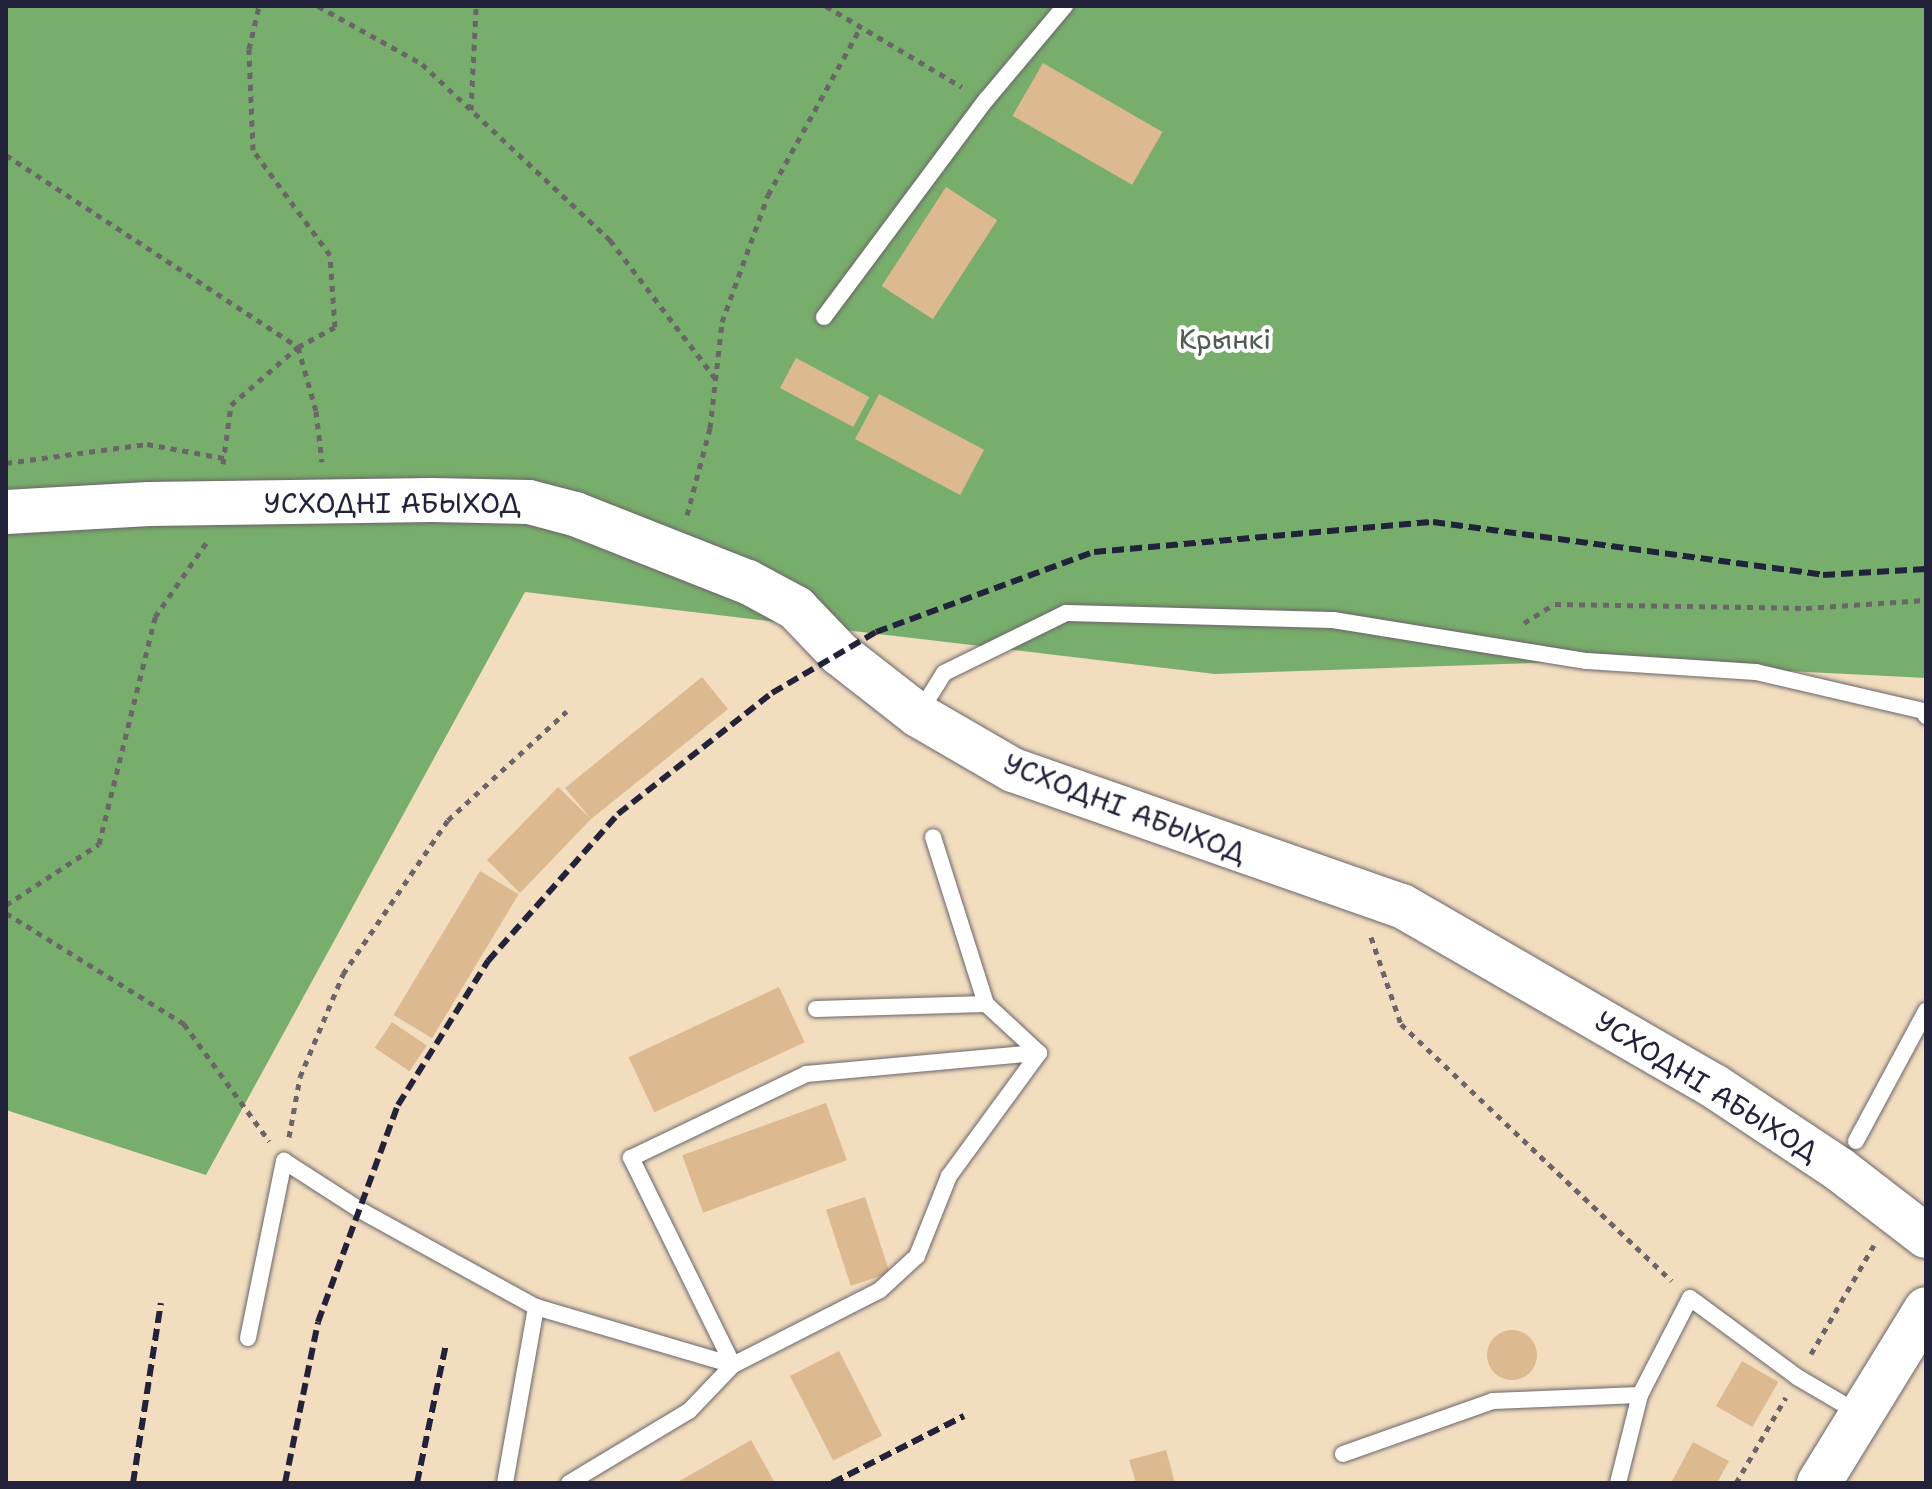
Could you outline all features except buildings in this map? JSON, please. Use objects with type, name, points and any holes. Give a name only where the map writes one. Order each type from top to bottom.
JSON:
[{"type":"main road","name":"УСХОДНІ АБЫХОД","points":[[6,512],[327,500],[529,502],[575,514],[748,582],[796,608],[840,654],[918,715],[1013,770],[1402,906],[1714,1086],[1839,1169],[1926,1236]]},
{"type":"main road","points":[[1819,1483],[1926,1309]]},
{"type":"lane","points":[[824,317],[986,100],[1065,6]]},
{"type":"lane","points":[[918,715],[944,673],[1066,613],[1333,620],[1587,661],[1756,672],[1923,711],[1926,716]]},
{"type":"lane","points":[[933,837],[986,1004],[1039,1053]]},
{"type":"lane","points":[[816,1009],[986,1004]]},
{"type":"lane","points":[[1856,1141],[1926,1011]]},
{"type":"lane","points":[[569,1483],[689,1411],[733,1365],[880,1290],[917,1256],[949,1176],[1039,1053]]},
{"type":"lane","points":[[733,1365],[631,1158],[806,1074],[1039,1053]]},
{"type":"lane","points":[[248,1338],[284,1161],[360,1210],[536,1307],[733,1365]]},
{"type":"lane","points":[[1618,1483],[1640,1395],[1690,1298],[1797,1377],[1861,1415]]},
{"type":"lane","points":[[505,1483],[536,1307]]},
{"type":"lane","points":[[1343,1454],[1493,1401],[1640,1395]]},
{"type":"path","points":[[318,6],[422,64],[610,240],[716,379]]},
{"type":"path","points":[[471,111],[476,6]]},
{"type":"path","points":[[826,6],[986,100]]},
{"type":"path","points":[[677,553],[710,428],[722,322],[768,195],[860,28]]},
{"type":"path","points":[[6,155],[298,347],[316,411],[327,500]]},
{"type":"path","points":[[6,463],[147,444],[224,458]]},
{"type":"path","points":[[1490,645],[1555,604],[1806,608],[1926,600]]},
{"type":"path","points":[[284,1161],[300,1077],[343,974],[448,820],[567,711]]},
{"type":"path","points":[[6,913],[184,1024],[284,1161]]},
{"type":"path","points":[[1370,935],[1401,1024],[1690,1298]]},
{"type":"path","points":[[1736,1483],[1797,1377]]},
{"type":"green space","name":"Крынкі","points":[[6,6],[1926,6],[1926,678],[1587,661],[1215,674],[525,592],[206,1175],[6,1110]]},
{"type":"railway","points":[[285,1483],[318,1322],[398,1105],[488,961],[618,814],[772,693],[876,632],[1094,552],[1433,522],[1823,575],[1926,569]]},
{"type":"railway","points":[[133,1483],[161,1303]]},
{"type":"railway","points":[[417,1483],[446,1344]]},
{"type":"railway","points":[[832,1483],[964,1416]]}]
